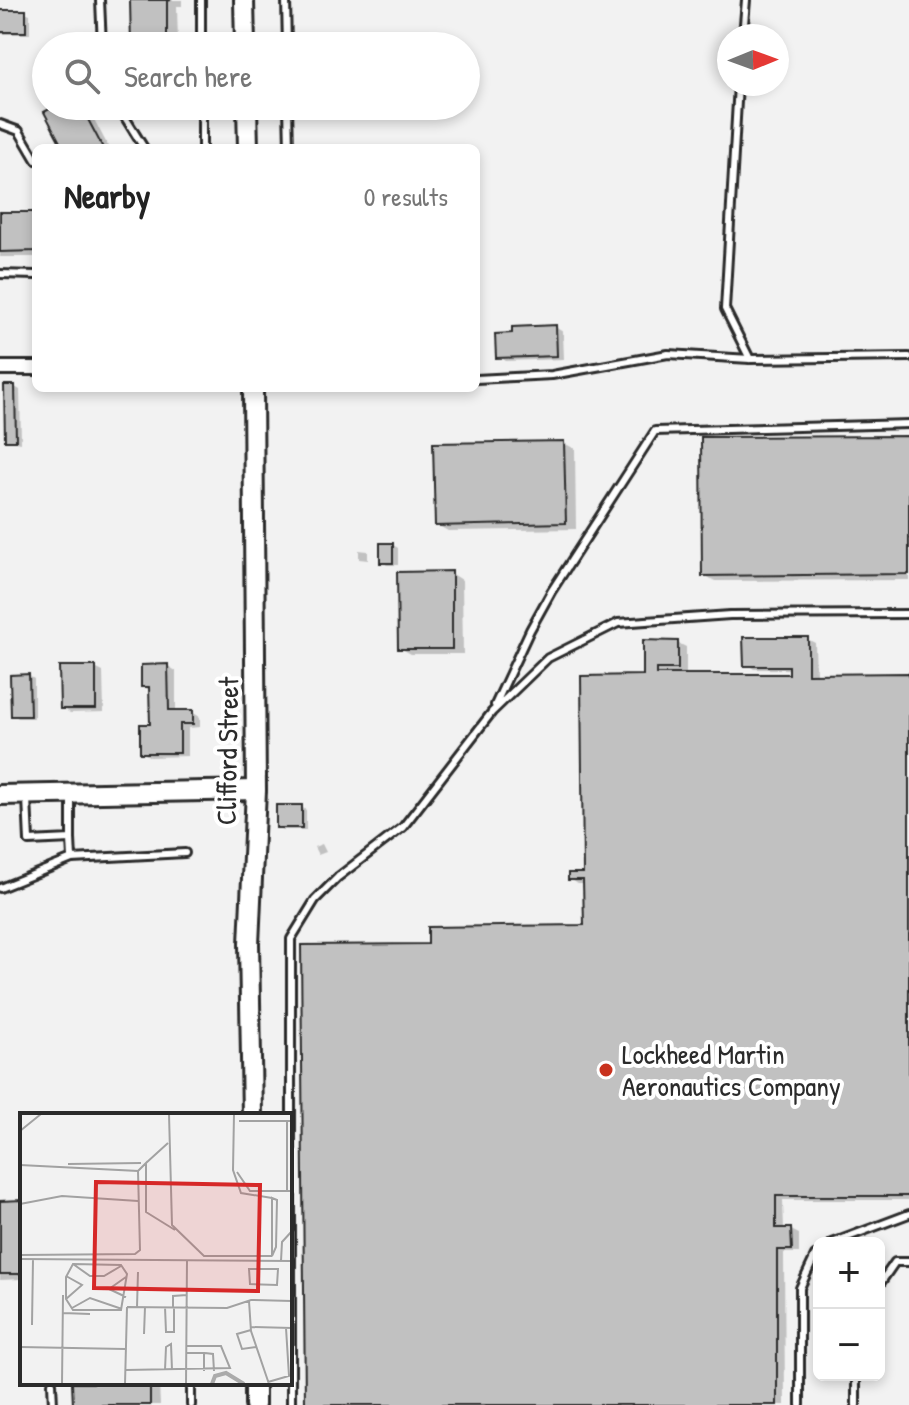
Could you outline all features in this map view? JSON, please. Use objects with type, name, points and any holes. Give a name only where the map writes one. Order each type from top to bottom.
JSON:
[{"type":"main road","points":[[244,0],[245,32]]},
{"type":"main road","points":[[247,120],[248,144]]},
{"type":"main road","name":"Clifford Street","points":[[252,1113],[249,944],[256,790],[253,392]]},
{"type":"main road","points":[[0,795],[256,790]]},
{"type":"street","points":[[0,368],[32,368]]},
{"type":"lane","points":[[100,0],[101,32]]},
{"type":"lane","points":[[201,0],[201,32]]},
{"type":"lane","points":[[286,0],[287,32]]},
{"type":"lane","points":[[744,24],[746,0]]},
{"type":"lane","points":[[737,96],[725,309],[750,359]]},
{"type":"lane","points":[[127,120],[142,144]]},
{"type":"lane","points":[[202,120],[202,144]]},
{"type":"lane","points":[[288,120],[289,144]]},
{"type":"lane","points":[[0,124],[19,131],[32,153]]},
{"type":"lane","points":[[0,274],[32,275]]},
{"type":"lane","points":[[480,379],[552,375],[668,354],[750,359],[909,357]]},
{"type":"lane","points":[[492,712],[551,592],[655,431],[909,424]]},
{"type":"lane","points":[[291,1113],[291,939],[315,900],[338,877],[403,827],[492,712],[548,658],[618,623],[730,615],[909,614]]},
{"type":"lane","points":[[71,794],[72,859]]},
{"type":"lane","points":[[27,795],[29,841],[71,839]]},
{"type":"lane","points":[[0,888],[72,859],[185,853]]},
{"type":"lane","points":[[848,1237],[909,1214]]},
{"type":"lane","points":[[885,1276],[895,1262],[909,1262]]},
{"type":"lane","points":[[800,1405],[800,1288],[813,1264]]},
{"type":"lane","points":[[856,1381],[856,1405]]},
{"type":"lane","points":[[52,1385],[53,1405]]},
{"type":"building","points":[[130,0],[171,0],[167,1],[167,32],[131,32]]},
{"type":"building","points":[[0,10],[26,10],[26,32],[0,32]]},
{"type":"building","points":[[48,120],[88,120],[101,144],[61,144]]},
{"type":"building","points":[[0,212],[32,212],[32,251],[0,252]]},
{"type":"building","points":[[556,325],[557,356],[496,358],[495,334],[512,333],[512,327]]},
{"type":"building","points":[[4,385],[15,385],[16,441],[5,441]]},
{"type":"building","points":[[909,436],[909,574],[702,576],[701,437]]},
{"type":"building","points":[[564,441],[566,523],[435,526],[433,443]]},
{"type":"building","points":[[380,543],[393,543],[393,563],[380,563]]},
{"type":"building","points":[[452,571],[452,649],[398,649],[397,572]]},
{"type":"building","name":"Lockheed Martin Aeronautics Company","points":[[743,637],[808,637],[808,674],[909,673],[909,1196],[776,1196],[776,1228],[791,1228],[792,1250],[777,1250],[777,1405],[305,1405],[301,945],[428,944],[428,927],[584,925],[583,880],[568,880],[568,873],[583,873],[581,676],[643,675],[643,640],[678,641],[678,669],[656,669],[656,674],[789,674],[789,666],[744,666]]},
{"type":"building","points":[[168,664],[169,710],[193,710],[193,724],[180,724],[180,753],[140,753],[140,724],[150,724],[149,687],[141,687],[141,665]]},
{"type":"building","points":[[59,666],[96,666],[96,709],[60,709]]},
{"type":"building","points":[[29,674],[30,716],[11,716],[10,675]]},
{"type":"building","points":[[276,805],[302,805],[302,828],[276,828]]},
{"type":"building","points":[[20,1200],[20,1274],[0,1274],[0,1201]]},
{"type":"building","points":[[72,1385],[150,1385],[150,1405],[73,1405]]},
{"type":"place","name":"Lockheed Martin Aeronautics Company","points":[[606,1070]]}]
